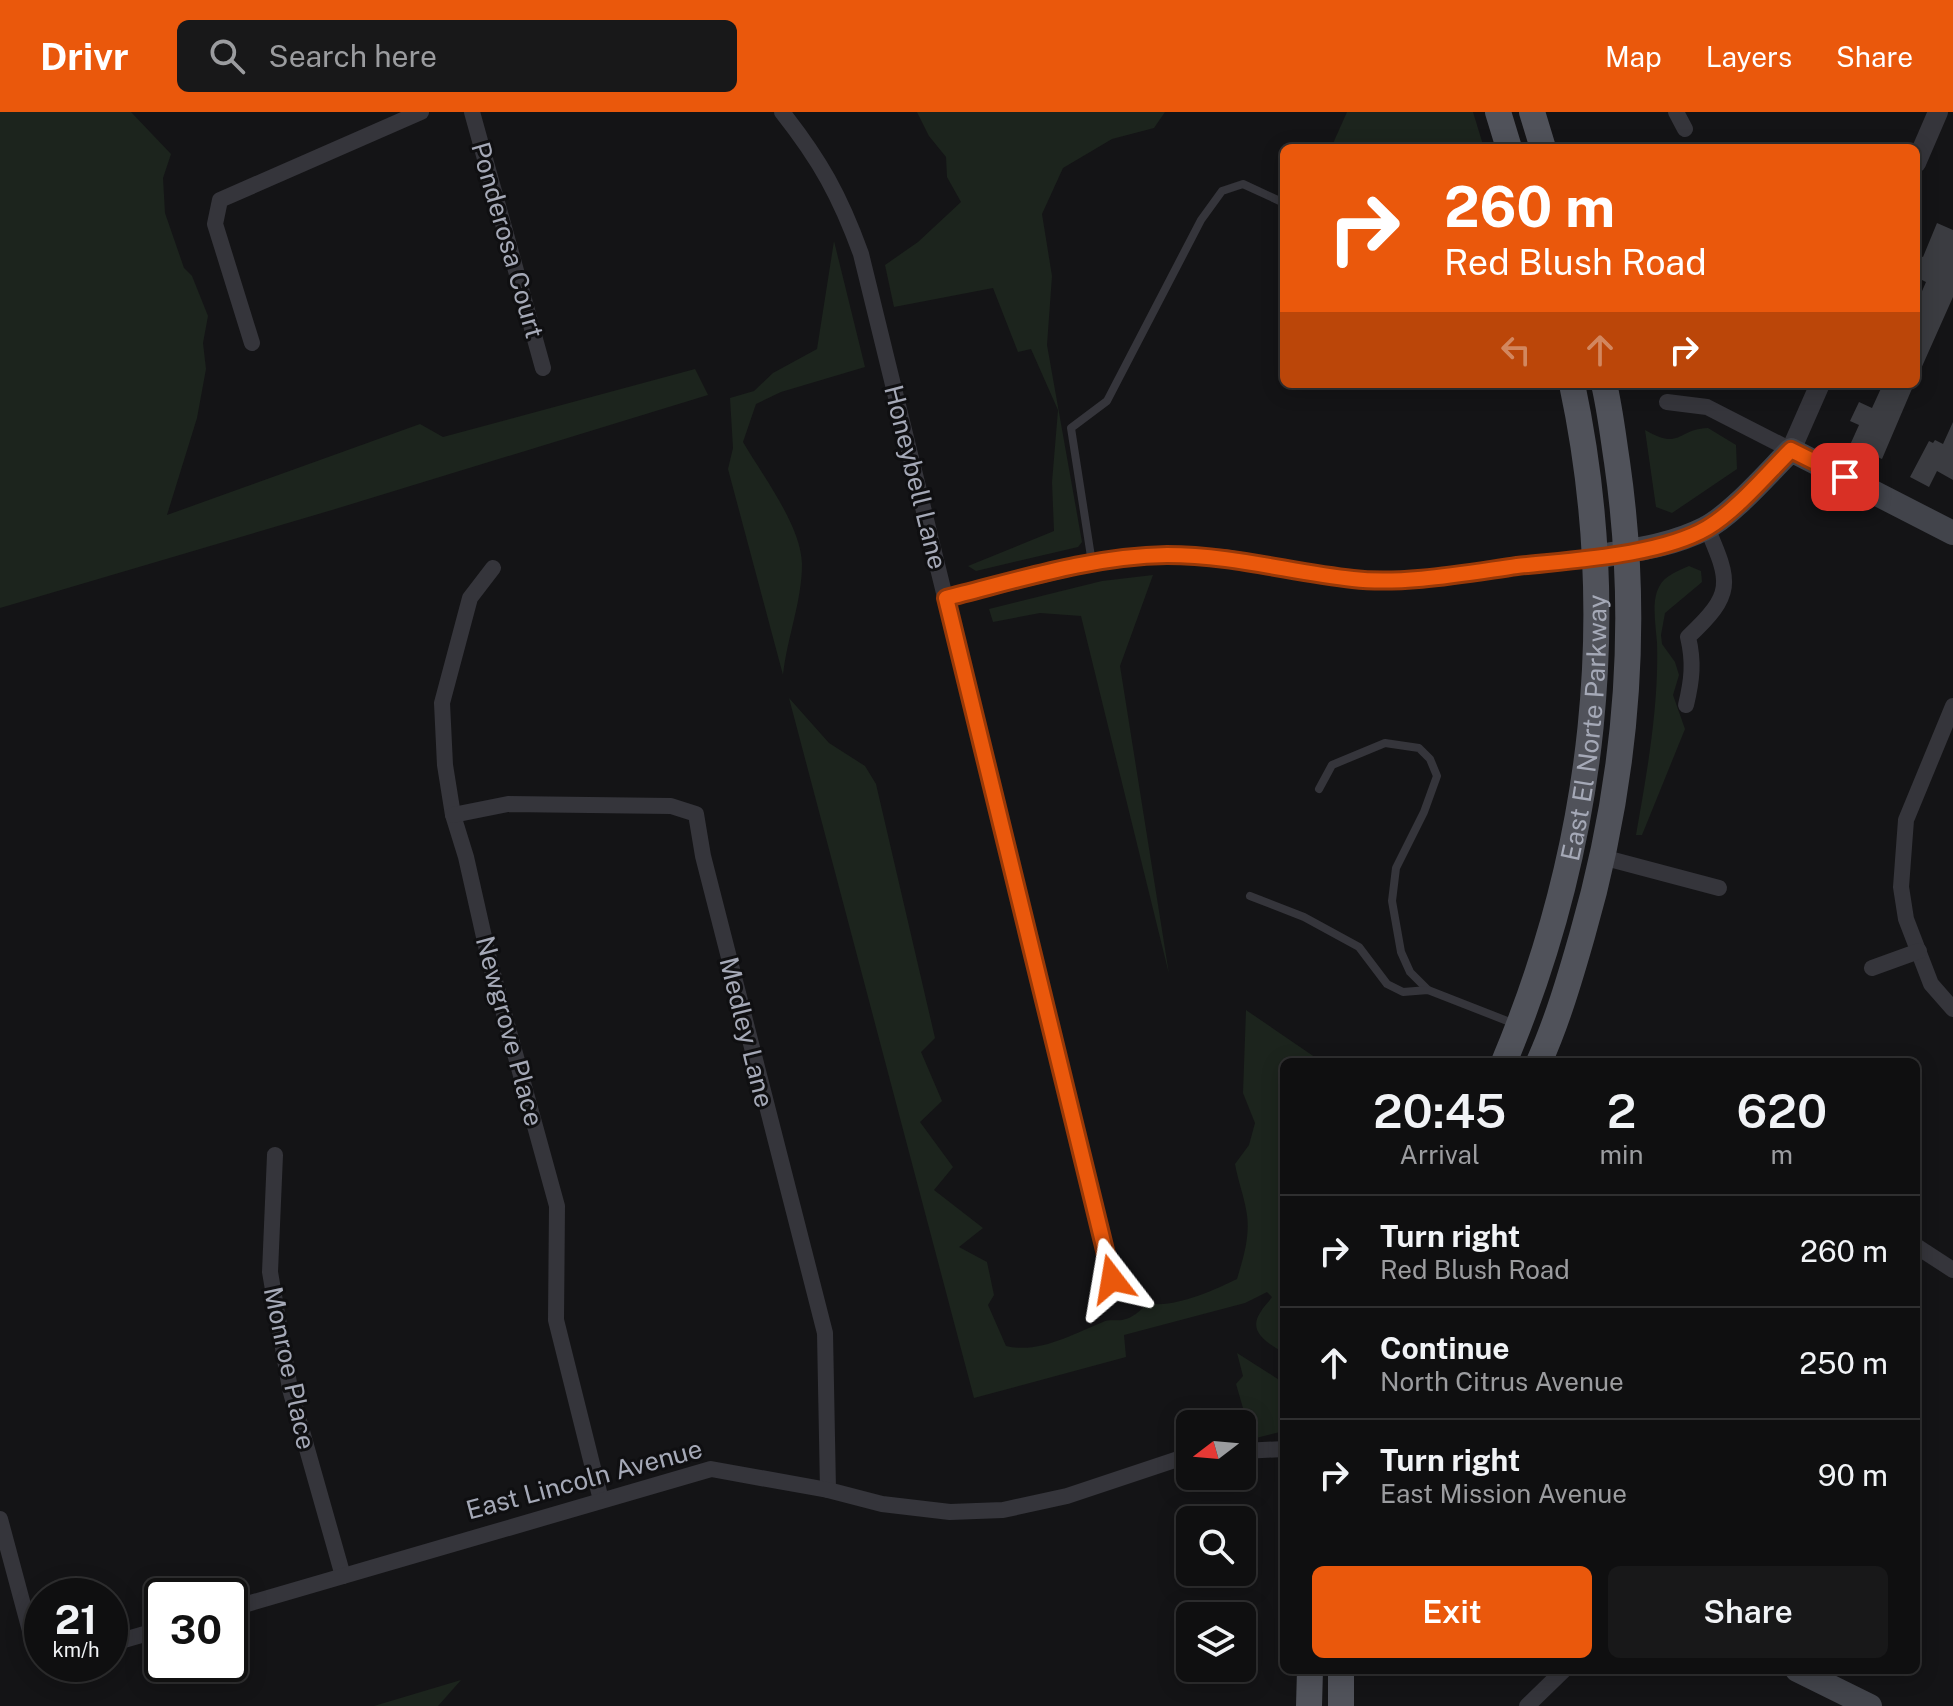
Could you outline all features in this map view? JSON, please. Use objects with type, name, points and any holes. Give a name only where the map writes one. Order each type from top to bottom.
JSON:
[{"type":"main road","points":[[1498,112],[1508,144]]},
{"type":"main road","points":[[1532,112],[1542,144]]},
{"type":"main road","name":"East El Norte Parkway","points":[[1506,1058],[1550,938],[1576,838],[1593,707],[1596,557],[1587,462],[1573,388]]},
{"type":"main road","name":"East El Norte Parkway","points":[[1547,1058],[1602,857],[1613,808],[1625,713],[1629,616],[1626,551],[1623,505],[1605,388]]},
{"type":"main road","points":[[1596,557],[1661,546],[1707,528],[1740,501],[1791,450],[1953,533]]},
{"type":"main road","points":[[1309,1706],[1310,1674]]},
{"type":"main road","points":[[1341,1674],[1341,1706]]},
{"type":"main road","points":[[1805,1674],[1870,1706]]},
{"type":"street","points":[[252,343],[215,224],[220,200],[421,112]]},
{"type":"street","name":"Ponderosa Court","points":[[472,112],[543,368]]},
{"type":"street","name":"Honeybell Lane","points":[[782,112],[811,148],[844,206],[861,254],[1112,1279]]},
{"type":"street","points":[[1676,112],[1685,129]]},
{"type":"street","points":[[1920,154],[1938,112]]},
{"type":"street","points":[[1667,402],[1707,407],[1791,450],[1818,388]]},
{"type":"street","points":[[1686,705],[1693,676],[1693,657],[1688,637],[1708,618],[1726,584],[1723,565],[1707,528]]},
{"type":"street","points":[[946,598],[1092,563],[1164,555],[1224,557],[1356,580],[1427,578],[1596,557]]},
{"type":"street","name":"Newgrove Place","points":[[493,568],[470,598],[442,703],[445,765],[453,815],[489,959],[557,1206],[556,1320],[601,1500]]},
{"type":"street","points":[[1953,706],[1906,820],[1901,887],[1906,919],[1931,984],[1953,1009]]},
{"type":"street","name":"Medley Lane","points":[[453,815],[508,804],[671,806],[696,814],[703,856],[825,1333],[828,1490]]},
{"type":"street","points":[[1602,857],[1719,888]]},
{"type":"street","points":[[1872,968],[1919,951]]},
{"type":"street","name":"Monroe Place","points":[[275,1155],[270,1272],[290,1389],[343,1576]]},
{"type":"street","points":[[1920,1251],[1953,1270]]},
{"type":"street","points":[[1256,1450],[1280,1449]]},
{"type":"street","name":"East Lincoln Avenue","points":[[248,1604],[711,1469],[828,1490],[882,1504],[950,1512],[1003,1510],[1067,1496],[1176,1460]]},
{"type":"street","points":[[0,1519],[24,1608]]},
{"type":"street","points":[[1527,1706],[1560,1674]]},
{"type":"lane","points":[[1092,563],[1071,428],[1107,401],[1201,220],[1222,191],[1243,184],[1280,201]]},
{"type":"lane","points":[[1319,789],[1332,765],[1385,743],[1419,748],[1430,759],[1437,776],[1424,812],[1396,868],[1392,901],[1395,933],[1401,952],[1410,972],[1428,990],[1519,1026]]},
{"type":"lane","points":[[1250,896],[1304,917],[1359,947],[1387,984],[1403,992],[1428,990]]},
{"type":"shaded area","points":[[0,112],[131,112],[171,154],[163,178],[165,213],[184,268],[192,276],[208,316],[203,343],[206,369],[197,418],[167,515],[420,424],[443,437],[695,369],[708,395],[0,608]]},
{"type":"shaded area","points":[[917,112],[1165,112],[1154,128],[1112,139],[1063,168],[1042,214],[1052,276],[1047,345],[1082,542],[1078,547],[976,571],[968,566],[1054,531],[1052,482],[1058,410],[1031,349],[1018,352],[993,288],[894,307],[885,265],[918,242],[961,202],[947,177],[946,157],[929,136]]},
{"type":"shaded area","points":[[1347,112],[1473,112],[1483,144],[1333,144]]},
{"type":"shaded area","points":[[834,241],[865,367],[781,392],[756,404],[743,442],[788,517],[800,549],[800,592],[783,675],[728,469],[733,448],[730,398],[754,391],[773,373],[817,349]]},
{"type":"shaded area","points":[[1708,428],[1736,445],[1737,469],[1672,513],[1656,507],[1645,430],[1673,439]]},
{"type":"shaded area","points":[[1689,566],[1701,571],[1702,582],[1665,613],[1661,635],[1662,644],[1675,662],[1679,675],[1673,695],[1685,729],[1642,835],[1636,835],[1656,691],[1655,600],[1665,579]]},
{"type":"shaded area","points":[[1153,575],[1120,666],[1169,974],[1081,616],[1040,613],[993,622],[989,609],[1102,581]]},
{"type":"shaded area","points":[[789,698],[829,743],[865,766],[876,784],[935,1038],[921,1052],[942,1101],[920,1122],[953,1167],[934,1190],[983,1228],[959,1247],[987,1262],[994,1295],[988,1305],[1006,1346],[1043,1345],[1105,1321],[1130,1318],[1148,1303],[1181,1301],[1237,1279],[1248,1223],[1235,1164],[1249,1145],[1255,1123],[1243,1093],[1246,1010],[1316,1058],[1280,1058],[1280,1350],[1262,1337],[1256,1326],[1260,1313],[1272,1297],[1267,1292],[1245,1303],[1124,1335],[1126,1357],[974,1398]]},
{"type":"shaded area","points":[[1237,1353],[1280,1380],[1280,1432],[1256,1438],[1256,1410],[1244,1410],[1236,1384],[1243,1376]]},
{"type":"shaded area","points":[[461,1680],[438,1706],[374,1706]]},
{"type":"building","points":[[1937,223],[1953,230],[1953,297],[1920,371],[1920,296],[1926,282],[1920,279],[1920,256],[1923,257]]},
{"type":"building","points":[[1881,388],[1912,388],[1882,459],[1850,445],[1859,425],[1850,421],[1859,402],[1872,408]]},
{"type":"building","points":[[1953,422],[1953,480],[1937,471],[1929,487],[1910,477],[1929,441],[1943,444]]},
{"type":"route","points":[[1112,1279],[946,598],[1102,561],[1164,555],[1224,557],[1356,580],[1427,578],[1596,557],[1661,546],[1707,528],[1740,501],[1791,450],[1845,477]]}]
